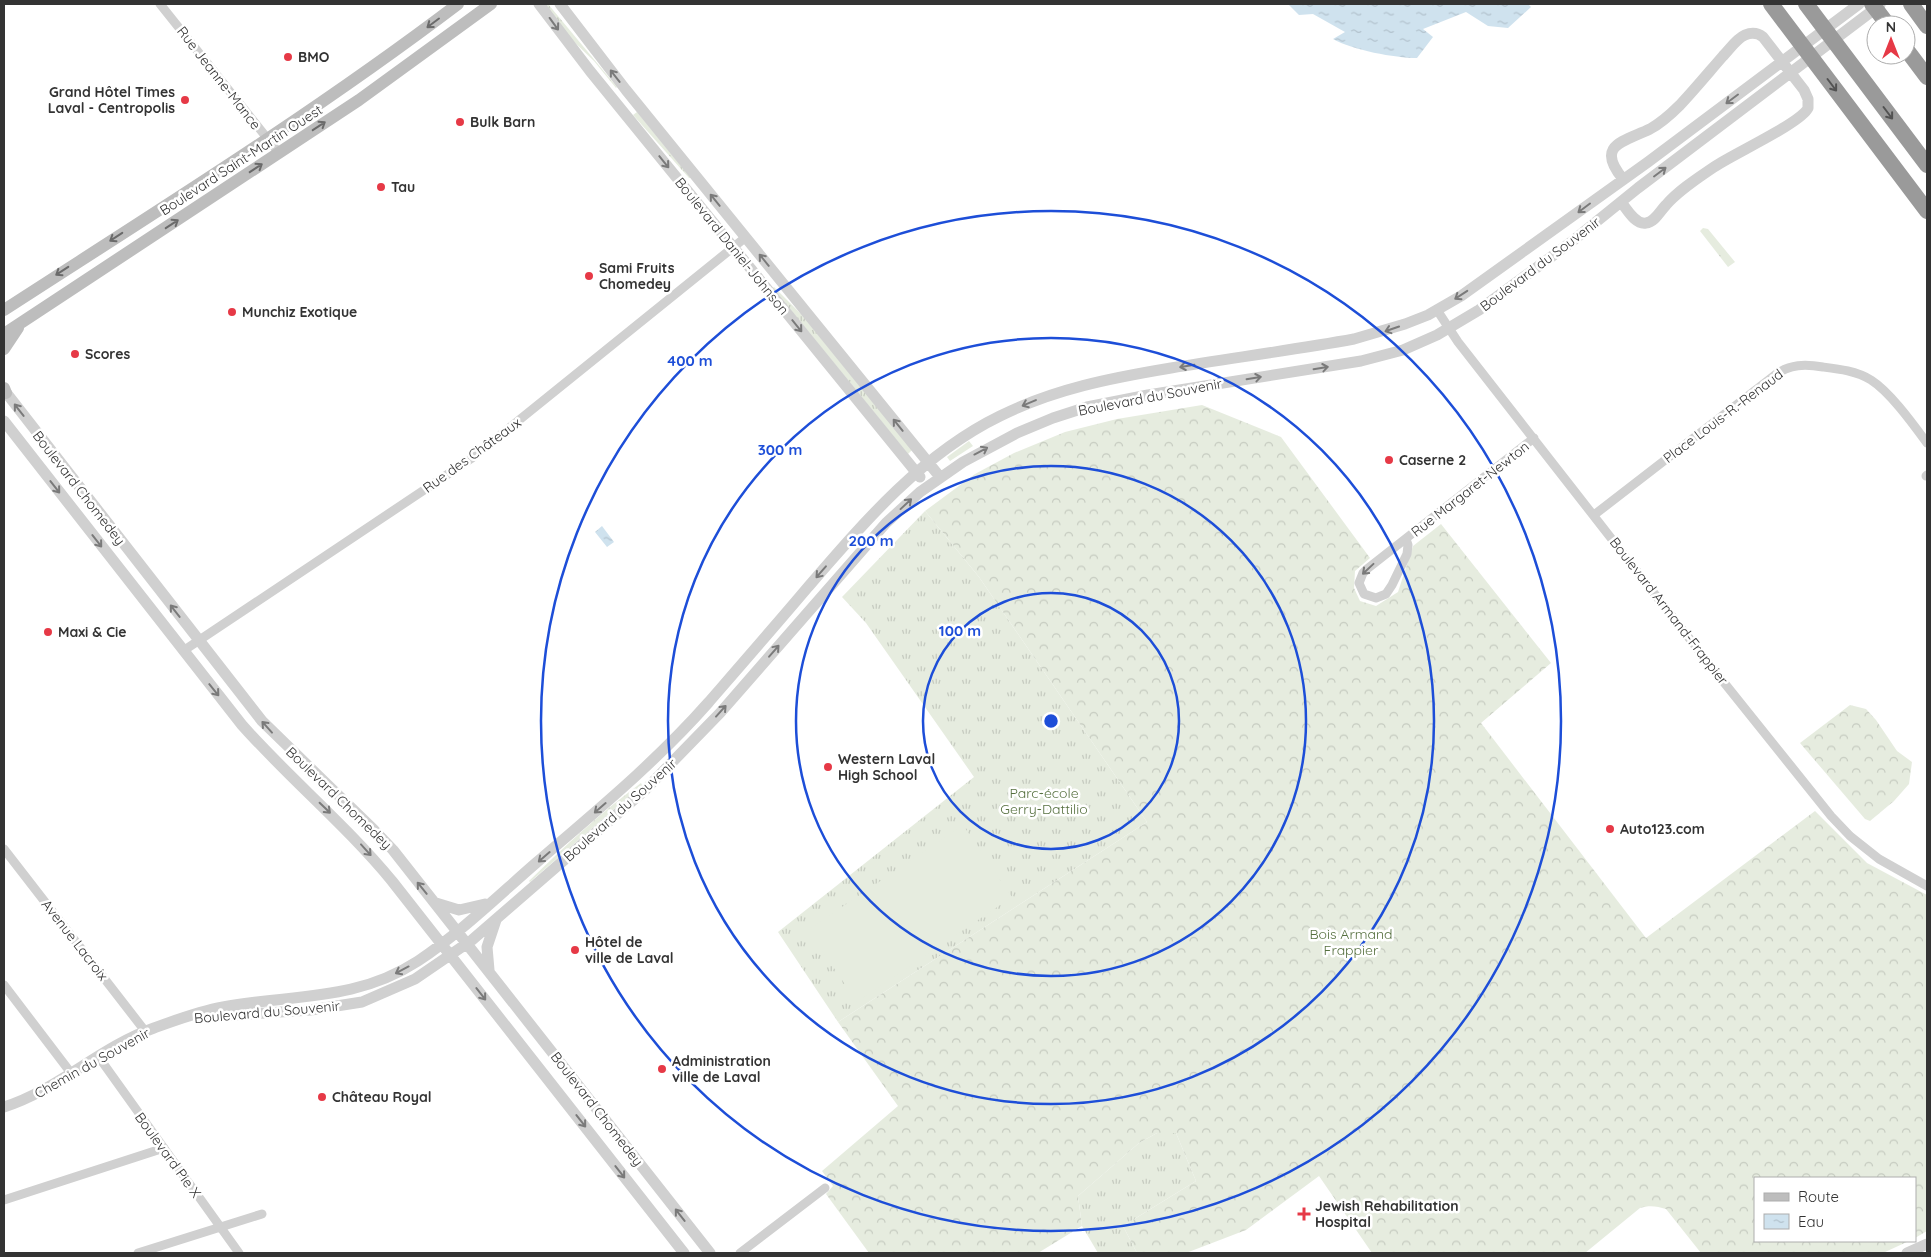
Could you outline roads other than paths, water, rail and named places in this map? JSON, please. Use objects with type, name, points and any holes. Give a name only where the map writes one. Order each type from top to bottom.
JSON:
[{"type":"highway","points":[[1771,4],[1927,211]]},
{"type":"highway","points":[[1806,4],[1927,165]]},
{"type":"highway","points":[[1872,4],[1880,15]]},
{"type":"highway","points":[[1911,4],[1927,26]]},
{"type":"highway","points":[[1916,62],[1927,77]]},
{"type":"main road","name":"Boulevard Saint-Martin Ouest","points":[[4,310],[371,68],[458,4]]},
{"type":"main road","name":"Boulevard Saint-Martin Ouest","points":[[4,334],[396,75],[491,4]]},
{"type":"main road","points":[[4,349],[21,324]]},
{"type":"street","name":"Rue Jeanne-Mance","points":[[160,4],[278,153]]},
{"type":"street","name":"Boulevard Daniel-Johnson","points":[[539,4],[569,45],[927,486]]},
{"type":"street","name":"Boulevard Daniel-Johnson","points":[[560,4],[626,90],[940,477]]},
{"type":"street","name":"Boulevard du Souvenir","points":[[180,1020],[224,1007],[319,996],[360,987],[405,969],[442,943],[606,803],[664,749],[707,704],[860,528],[916,473],[977,428],[1025,404],[1066,390],[1127,376],[1360,338],[1405,324],[1437,310],[1506,265],[1859,4]]},
{"type":"street","name":"Boulevard du Souvenir","points":[[180,1020],[311,1010],[353,1004],[379,996],[408,983],[451,955],[497,919],[646,789],[726,706],[873,537],[909,501],[940,477],[972,456],[1006,438],[1074,411],[1148,395],[1372,358],[1408,348],[1448,329],[1479,310],[1881,4]]},
{"type":"street","points":[[1621,202],[1639,222],[1644,224],[1651,222],[1681,191],[1720,163],[1799,118],[1808,108],[1807,95],[1763,37],[1757,33],[1745,34],[1666,118],[1652,127],[1620,141],[1614,147],[1611,158],[1616,170],[1623,179]]},
{"type":"street","name":"Rue des Châteaux","points":[[183,651],[472,458],[746,237]]},
{"type":"street","name":"Boulevard Armand-Frappier","points":[[1437,310],[1448,329],[1714,670],[1831,816],[1850,836],[1879,859],[1927,886]]},
{"type":"street","name":"Place Louis-R.-Renaud","points":[[1594,515],[1771,378],[1785,368],[1793,366],[1812,365],[1841,369],[1870,380],[1885,391],[1927,443]]},
{"type":"street","name":"Boulevard Chomedey","points":[[4,390],[267,727],[374,830],[467,943],[710,1253]]},
{"type":"street","name":"Boulevard Chomedey","points":[[4,421],[183,651],[251,734],[361,845],[442,943],[684,1253]]},
{"type":"street","name":"Rue Margaret-Newton","points":[[1406,539],[1407,554],[1390,590],[1376,598],[1364,594],[1360,583],[1363,573],[1406,539],[1534,438]]},
{"type":"street","name":"Avenue Lacroix","points":[[4,849],[145,1031]]},
{"type":"street","points":[[434,902],[459,910],[492,901]]},
{"type":"street","points":[[490,972],[487,947],[497,919]]},
{"type":"street","points":[[4,985],[71,1073]]},
{"type":"street","name":"Chemin du Souvenir","points":[[4,1107],[32,1097],[98,1056],[145,1031],[180,1020]]},
{"type":"street","name":"Boulevard Pie X","points":[[98,1056],[239,1253]]},
{"type":"street","points":[[4,1200],[164,1148]]},
{"type":"street","points":[[740,1253],[824,1188]]},
{"type":"street","points":[[138,1253],[262,1214]]},
{"type":"street","points":[[1907,1253],[1927,1244]]},
{"type":"water","points":[[1288,4],[1528,4],[1531,7],[1508,28],[1488,26],[1466,12],[1423,29],[1433,37],[1417,58],[1374,53],[1341,43],[1333,39],[1345,32],[1313,14],[1299,15]]},
{"type":"water","points":[[602,526],[614,542],[607,547],[595,532]]},
{"type":"place","name":"BMO","points":[[288,57]]},
{"type":"place","name":"Grand Hôtel Times Laval - Centropolis","points":[[185,100]]},
{"type":"place","name":"Bulk Barn","points":[[460,122]]},
{"type":"place","name":"Tau","points":[[381,187]]},
{"type":"place","name":"Sami Fruits Chomedey","points":[[589,276]]},
{"type":"place","name":"Munchiz Exotique","points":[[232,312]]},
{"type":"place","name":"Scores","points":[[75,354]]},
{"type":"place","name":"Caserne 2","points":[[1389,460]]},
{"type":"place","name":"Maxi & Cie","points":[[48,632]]},
{"type":"place","name":"Western Laval High School","points":[[828,767]]},
{"type":"place","name":"Auto123.com","points":[[1610,829]]},
{"type":"place","name":"Hôtel de ville de Laval","points":[[575,950]]},
{"type":"place","name":"Administration ville de Laval","points":[[662,1069]]},
{"type":"place","name":"Château Royal","points":[[322,1097]]},
{"type":"place","name":"Jewish Rehabilitation Hospital","points":[[1304,1214]]},
{"type":"park label","name":"Parc-école Gerry-Dattilio","points":[[1044,802]]},
{"type":"park label","name":"Bois Armand Frappier","points":[[1351,942]]}]
